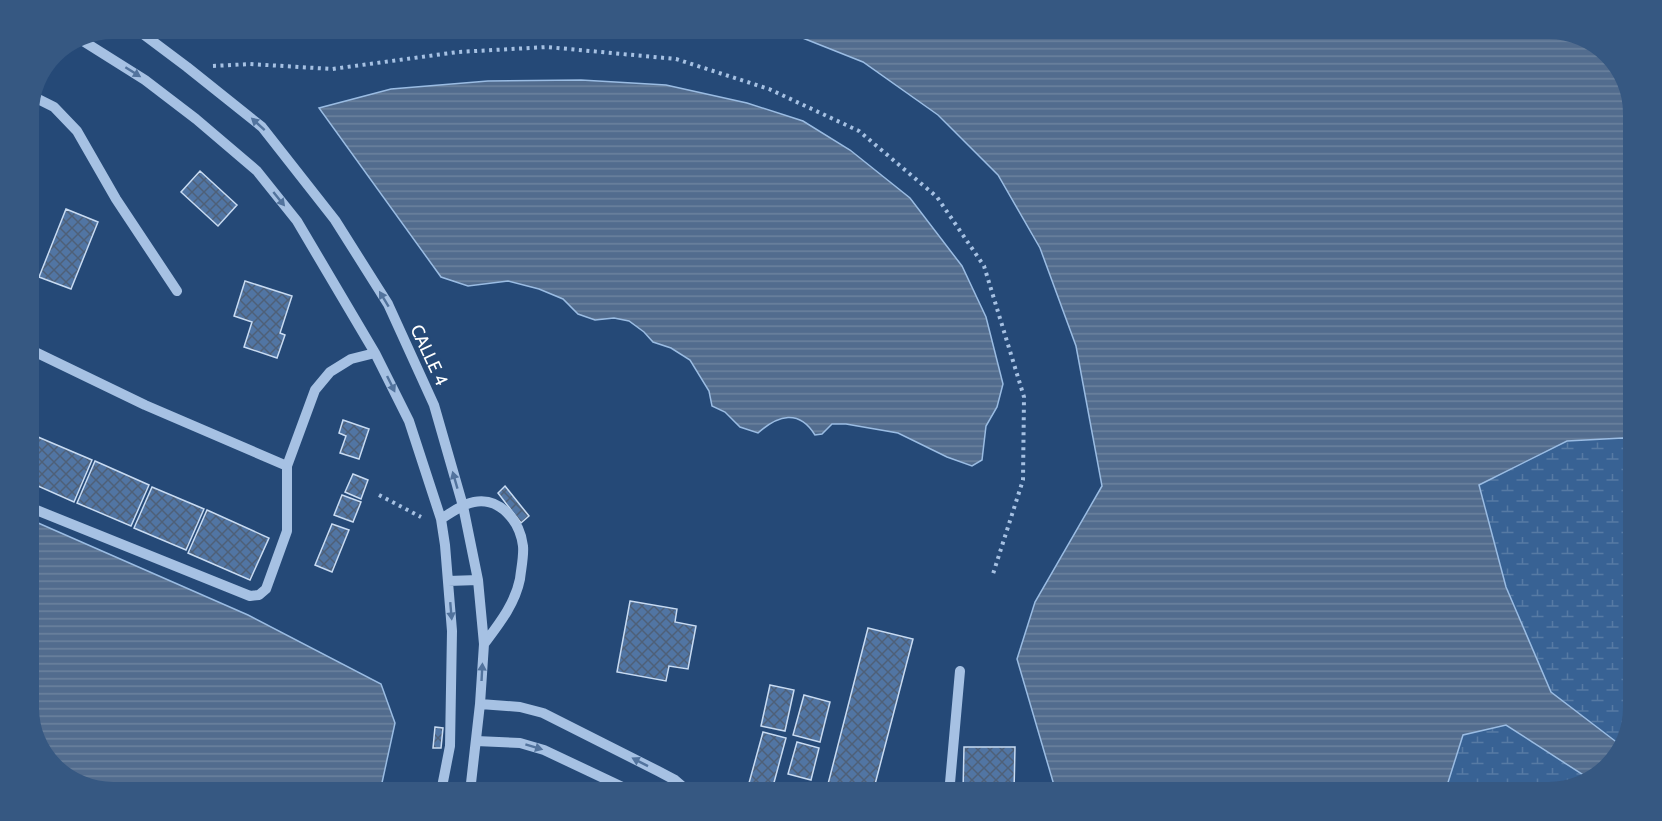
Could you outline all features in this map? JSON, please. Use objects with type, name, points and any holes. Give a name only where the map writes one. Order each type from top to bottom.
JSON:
[{"type":"lane","name":"CALLE 4","points":[[150,39],[262,127],[335,220],[388,304],[434,405],[462,506],[478,580],[484,644],[471,782]]},
{"type":"lane","points":[[87,44],[145,80],[196,119],[257,171],[297,221],[375,353],[409,421],[442,524],[448,581],[452,631],[450,746],[443,782]]},
{"type":"lane","points":[[41,100],[54,107],[76,131],[116,199],[177,291]]},
{"type":"lane","points":[[39,511],[250,596],[259,595],[266,589],[287,531],[287,466],[315,390],[330,372],[351,359],[375,353]]},
{"type":"lane","points":[[39,354],[145,405],[287,466]]},
{"type":"lane","points":[[442,524],[462,506],[475,501],[497,504],[517,525],[523,547],[519,581],[507,614],[484,644]]},
{"type":"lane","points":[[448,581],[478,580]]},
{"type":"lane","points":[[950,782],[960,671]]},
{"type":"lane","points":[[480,704],[543,713],[677,782]]},
{"type":"lane","points":[[476,741],[520,743],[544,750],[612,782]]},
{"type":"path","points":[[187,67],[250,64],[332,69],[458,52],[559,48],[676,59],[769,89],[859,130],[937,197],[984,266],[1024,397],[1023,480],[993,573]]},
{"type":"path","points":[[379,495],[442,524]]},
{"type":"green space","points":[[1623,438],[1623,708],[1615,741],[1551,692],[1506,587],[1478,485],[1567,441]]},
{"type":"green space","points":[[1506,725],[1581,774],[1568,779],[1549,782],[1448,782],[1463,734]]},
{"type":"shaded area","points":[[805,39],[1549,39],[1573,43],[1598,57],[1615,80],[1623,108],[1623,438],[1567,441],[1479,485],[1506,587],[1551,692],[1615,741],[1605,757],[1581,774],[1506,725],[1463,735],[1448,782],[1053,782],[1017,659],[1035,602],[1102,486],[1076,346],[1040,248],[998,175],[938,115],[863,62]]},
{"type":"shaded area","points":[[581,80],[666,85],[747,103],[803,121],[850,150],[910,198],[962,266],[986,317],[1003,384],[997,407],[986,426],[982,460],[972,466],[947,457],[898,433],[846,424],[832,424],[822,434],[815,435],[802,421],[795,418],[773,422],[758,433],[740,427],[725,412],[712,406],[709,391],[690,360],[671,348],[653,342],[629,321],[614,318],[595,320],[578,314],[563,299],[539,289],[508,281],[468,286],[441,277],[319,108],[391,89],[488,81]]},
{"type":"shaded area","points":[[39,523],[248,615],[381,684],[395,723],[382,782],[113,782],[80,774],[57,757],[47,741],[40,722]]},
{"type":"building","points":[[200,171],[237,205],[218,226],[181,192]]},
{"type":"building","points":[[66,209],[98,222],[71,289],[39,277]]},
{"type":"building","points":[[245,281],[292,296],[280,333],[285,335],[277,358],[244,347],[252,322],[234,316]]},
{"type":"building","points":[[343,420],[369,429],[359,459],[340,453],[346,436],[339,433]]},
{"type":"building","points":[[39,437],[92,460],[74,502],[39,486]]},
{"type":"building","points":[[95,461],[149,485],[131,526],[77,503]]},
{"type":"building","points":[[353,474],[368,480],[361,499],[345,492]]},
{"type":"building","points":[[505,486],[529,516],[521,523],[498,493]]},
{"type":"building","points":[[152,487],[204,509],[186,550],[134,528]]},
{"type":"building","points":[[342,495],[361,502],[353,522],[334,515]]},
{"type":"building","points":[[207,510],[269,538],[250,580],[188,553]]},
{"type":"building","points":[[332,524],[349,530],[332,572],[315,565]]},
{"type":"building","points":[[630,601],[677,609],[675,622],[696,626],[688,669],[669,666],[666,681],[617,672]]},
{"type":"building","points":[[868,628],[913,639],[876,782],[829,782]]},
{"type":"building","points":[[770,685],[794,690],[785,731],[761,726]]},
{"type":"building","points":[[804,695],[830,702],[820,742],[793,735]]},
{"type":"building","points":[[435,727],[443,728],[441,748],[433,748]]},
{"type":"building","points":[[763,732],[786,738],[774,782],[749,782]]},
{"type":"building","points":[[797,742],[819,748],[811,780],[788,774]]},
{"type":"building","points":[[964,747],[1015,747],[1014,782],[963,782]]}]
